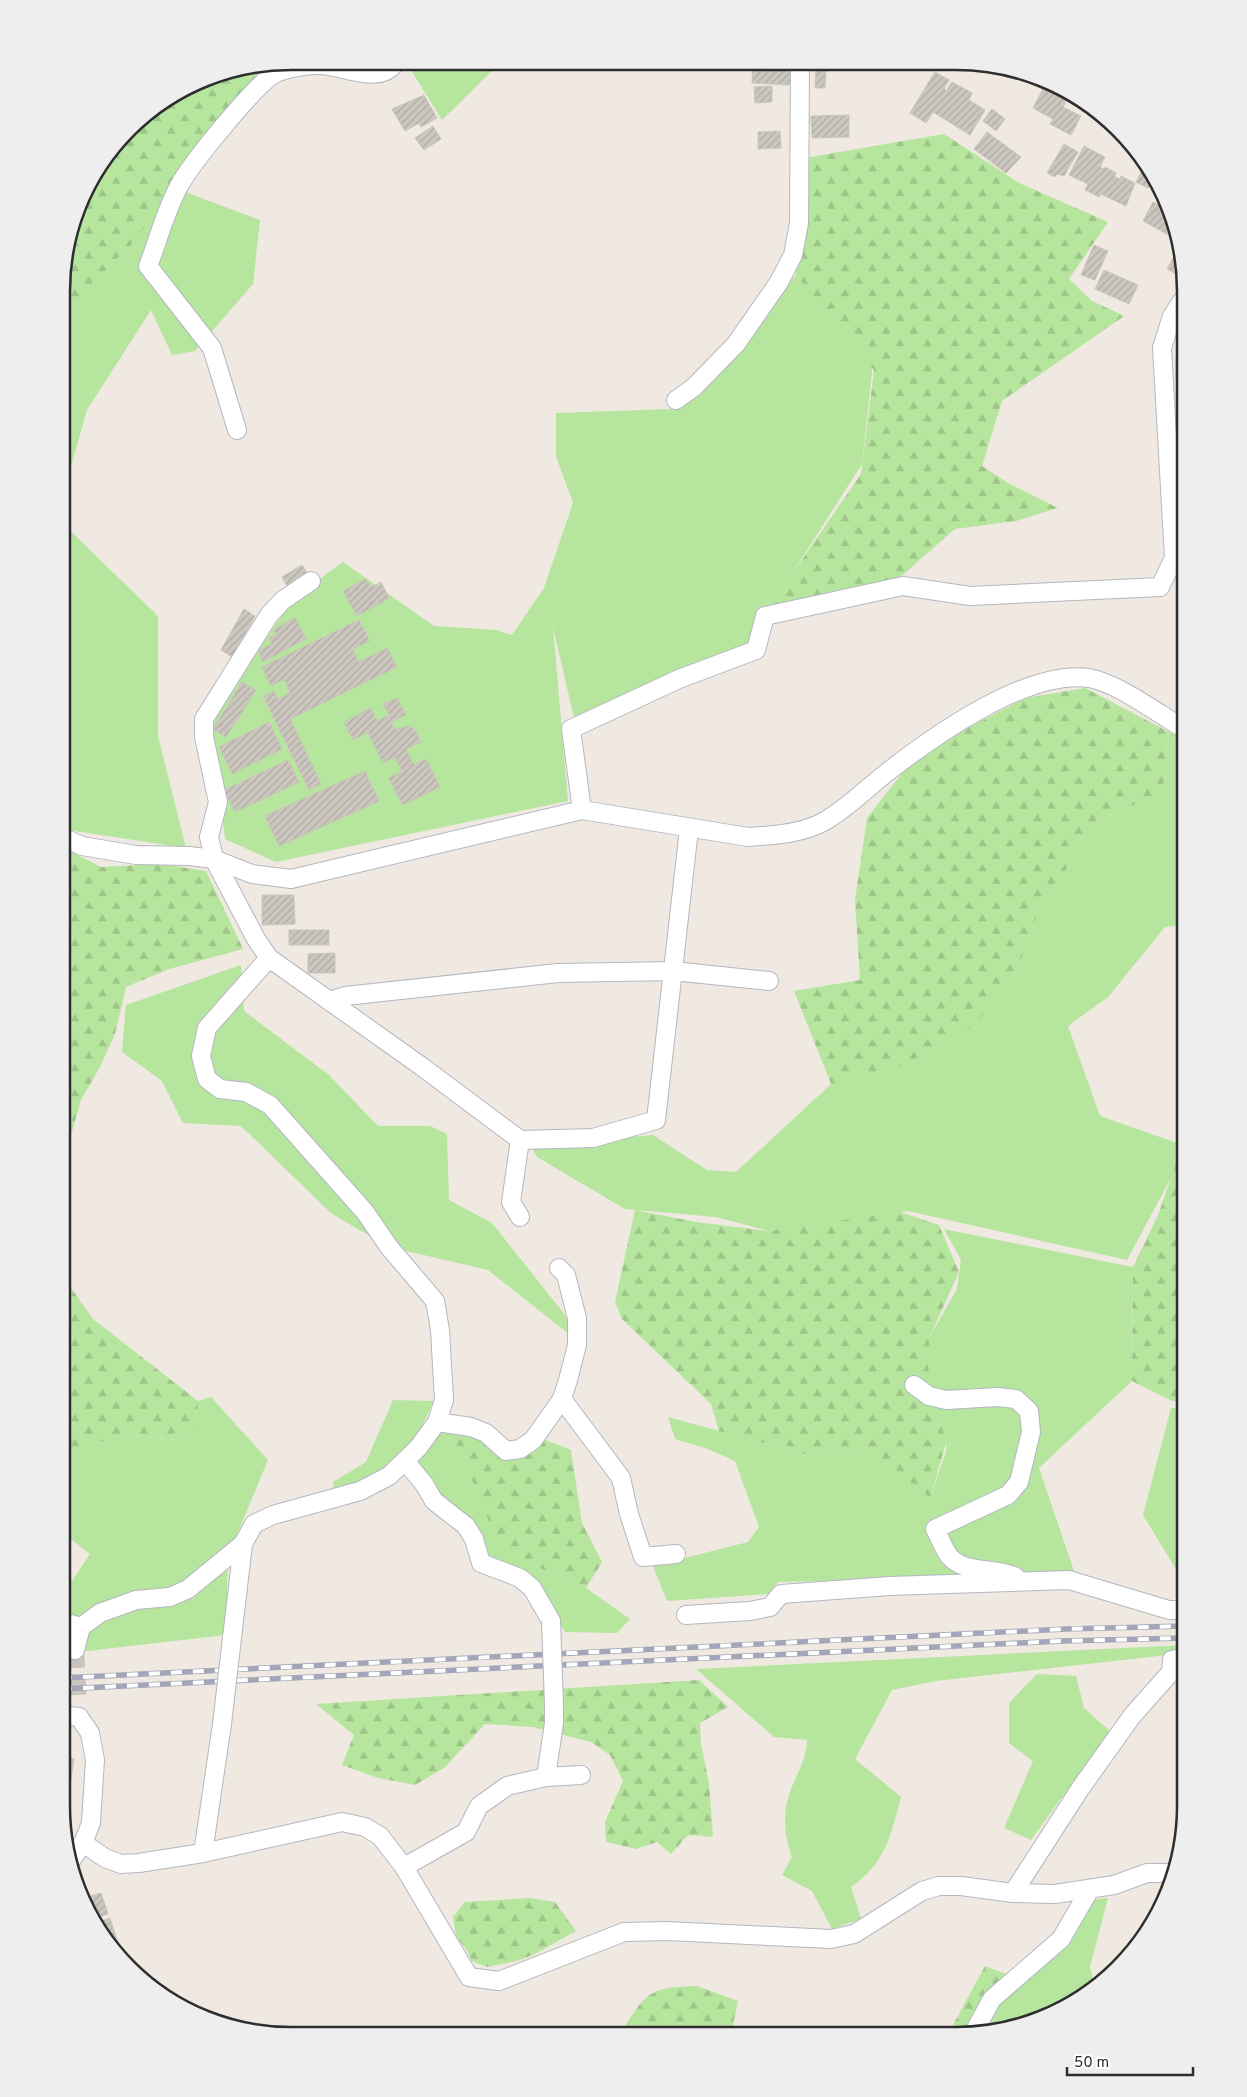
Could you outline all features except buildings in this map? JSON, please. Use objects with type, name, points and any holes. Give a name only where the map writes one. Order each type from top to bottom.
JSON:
[{"type":"street","points":[[237,430],[212,348],[148,266],[177,189],[195,162],[257,89],[276,73],[286,70]]},
{"type":"street","points":[[347,70],[363,74],[383,70]]},
{"type":"street","points":[[676,400],[694,387],[736,344],[779,282],[793,255],[799,223],[800,70]]},
{"type":"street","points":[[1177,308],[1172,316],[1162,348],[1177,524]]},
{"type":"street","points":[[582,810],[571,729],[679,679],[756,650],[765,616],[903,586],[970,596],[1160,587],[1177,563]]},
{"type":"street","points":[[311,581],[283,600],[269,615],[204,719],[204,737],[218,802],[210,837],[214,859],[256,939],[269,958],[421,1066],[520,1140],[593,1138],[656,1120],[689,829]]},
{"type":"street","points":[[70,840],[82,846],[136,855],[189,856],[214,859],[252,874],[291,880],[582,810],[689,829],[748,837],[798,832],[825,821],[904,759],[973,713],[1038,683],[1059,679],[1090,678],[1120,690],[1177,725]]},
{"type":"street","points":[[75,1650],[81,1626],[100,1613],[136,1600],[170,1597],[188,1589],[243,1544],[254,1524],[273,1515],[360,1491],[389,1476],[418,1448],[437,1422],[444,1400],[440,1330],[435,1301],[389,1247],[365,1212],[270,1106],[246,1092],[220,1089],[206,1079],[201,1056],[207,1028],[269,958]]},
{"type":"street","points":[[329,1001],[345,996],[558,973],[673,971],[769,981]]},
{"type":"street","points":[[520,1140],[511,1202],[520,1217]]},
{"type":"street","points":[[437,1422],[470,1427],[486,1433],[506,1451],[520,1450],[533,1440],[562,1399],[577,1345],[577,1318],[566,1275],[559,1268]]},
{"type":"street","points":[[914,1385],[929,1396],[946,1400],[997,1397],[1016,1399],[1028,1411],[1031,1432],[1019,1482],[1008,1495],[935,1529],[949,1556],[960,1566],[1005,1572],[1026,1581]]},
{"type":"street","points":[[562,1399],[621,1478],[629,1514],[643,1557],[676,1554]]},
{"type":"street","points":[[405,1461],[424,1484],[434,1501],[466,1526],[474,1539],[481,1562],[520,1578],[532,1588],[551,1621],[554,1705],[546,1777]]},
{"type":"street","points":[[203,1853],[222,1724],[243,1544]]},
{"type":"street","points":[[686,1615],[750,1611],[770,1607],[782,1594],[890,1586],[1069,1580],[1169,1610],[1177,1610]]},
{"type":"street","points":[[70,1623],[81,1626]]},
{"type":"street","points":[[1012,1894],[1080,1789],[1132,1716],[1171,1672],[1172,1660],[1177,1659]]},
{"type":"street","points":[[70,1712],[79,1710],[90,1733],[95,1760],[91,1824],[83,1843],[75,1854]]},
{"type":"street","points":[[404,1867],[466,1832],[479,1806],[507,1786],[546,1777],[581,1775]]},
{"type":"street","points":[[83,1843],[105,1858],[121,1864],[203,1853],[342,1822],[365,1827],[380,1836],[404,1867],[469,1977],[499,1981],[624,1932],[667,1930],[831,1939],[854,1934],[922,1891],[939,1886],[961,1886],[1012,1894],[1054,1894],[1114,1885],[1147,1874],[1166,1873]]},
{"type":"street","points":[[977,2026],[992,1999],[1061,1939],[1090,1889]]},
{"type":"green space","points":[[293,70],[227,123],[129,247],[70,305],[70,277],[74,248],[82,220],[93,193],[107,168],[125,145],[145,125],[168,107],[193,93],[220,82],[248,74]]},
{"type":"green space","points":[[411,70],[493,70],[442,120]]},
{"type":"green space","points":[[944,134],[1019,183],[1108,222],[1069,279],[1092,301],[1124,316],[1002,401],[982,466],[1008,483],[1058,508],[1016,521],[955,529],[899,578],[770,606],[861,474],[874,370],[796,275],[799,159]]},
{"type":"green space","points":[[177,189],[260,220],[253,284],[195,351],[172,355],[151,310],[87,410],[70,470],[70,304]]},
{"type":"green space","points":[[796,275],[873,362],[862,464],[765,616],[756,650],[574,718],[553,627],[568,801],[276,862],[225,839],[212,724],[247,665],[295,597],[343,562],[434,626],[496,630],[512,635],[544,588],[573,503],[556,456],[556,413],[670,409]]},
{"type":"green space","points":[[1175,359],[1177,360],[1177,422]]},
{"type":"green space","points":[[70,531],[158,616],[158,736],[186,848],[70,830]]},
{"type":"green space","points":[[1085,688],[1169,732],[1163,791],[1100,821],[1040,907],[1013,982],[974,1025],[904,1065],[831,1084],[794,991],[860,980],[855,900],[867,818],[917,754],[1026,698]]},
{"type":"green space","points":[[1169,732],[1177,736],[1177,926],[1165,927],[1108,997],[1068,1026],[1100,1116],[1177,1143],[1177,1162],[1172,1176],[1127,1260],[908,1211],[782,1232],[769,1231],[716,1217],[625,1209],[537,1157],[531,1146],[653,1135],[707,1170],[736,1172],[831,1084],[933,1048],[1013,982],[1040,907],[1100,821],[1163,791]]},
{"type":"green space","points":[[70,851],[101,867],[161,864],[206,871],[243,949],[169,969],[126,987],[115,1034],[99,1069],[81,1100],[70,1139]]},
{"type":"green space","points":[[241,965],[244,1011],[329,1075],[378,1126],[430,1126],[447,1134],[449,1200],[492,1223],[565,1315],[574,1338],[488,1270],[389,1247],[332,1214],[241,1126],[183,1123],[162,1081],[122,1052],[126,1005]]},
{"type":"green space","points":[[1177,1161],[1177,1401],[1172,1401],[1132,1381],[1133,1267],[1158,1215]]},
{"type":"green space","points":[[635,1210],[696,1222],[769,1231],[900,1212],[939,1225],[959,1272],[930,1336],[928,1367],[946,1443],[930,1498],[868,1447],[808,1455],[719,1431],[711,1404],[622,1319],[615,1302]]},
{"type":"green space","points":[[944,1229],[1133,1267],[1132,1381],[1039,1468],[1074,1571],[973,1578],[778,1582],[769,1594],[667,1601],[653,1566],[748,1542],[759,1527],[735,1461],[708,1449],[675,1439],[668,1417],[808,1455],[868,1447],[930,1498],[947,1448],[927,1375],[930,1336],[957,1289],[961,1260]]},
{"type":"green space","points":[[70,1286],[93,1319],[198,1401],[197,1431],[180,1440],[119,1435],[76,1452],[70,1470]]},
{"type":"green space","points":[[211,1397],[268,1460],[228,1556],[226,1635],[70,1653],[70,1584],[90,1554],[70,1538],[70,1470],[76,1452],[119,1435],[180,1440],[197,1431],[198,1401]]},
{"type":"green space","points":[[393,1400],[434,1401],[423,1424],[457,1432],[530,1564],[586,1588],[630,1619],[617,1633],[565,1632],[538,1601],[488,1557],[466,1533],[445,1507],[408,1453],[359,1486],[334,1493],[333,1482],[366,1462]]},
{"type":"green space","points":[[1171,1408],[1177,1408],[1177,1571],[1143,1515]]},
{"type":"green space","points":[[457,1432],[484,1436],[511,1458],[543,1439],[571,1450],[582,1523],[602,1562],[586,1588],[530,1564],[497,1540],[457,1445]]},
{"type":"green space","points":[[1177,1645],[1177,1654],[936,1681],[892,1690],[855,1759],[901,1797],[885,1848],[872,1869],[851,1887],[861,1919],[832,1929],[812,1891],[782,1875],[792,1857],[785,1826],[787,1802],[803,1761],[807,1740],[774,1737],[696,1669]]},
{"type":"green space","points":[[1037,1674],[1076,1676],[1084,1708],[1110,1731],[1031,1840],[1004,1828],[1033,1761],[1009,1743],[1009,1703]]},
{"type":"green space","points":[[699,1680],[728,1707],[700,1723],[701,1744],[709,1783],[713,1837],[688,1835],[671,1854],[657,1842],[636,1849],[606,1842],[605,1822],[623,1781],[610,1755],[591,1742],[533,1727],[485,1724],[444,1768],[415,1785],[378,1778],[342,1765],[354,1735],[316,1704]]},
{"type":"green space","points":[[529,1898],[555,1902],[576,1931],[533,1955],[516,1961],[487,1967],[472,1961],[456,1936],[453,1917],[465,1902]]},
{"type":"green space","points":[[1108,1898],[1090,1967],[1093,1979],[1079,1990],[1054,2004],[1027,2015],[986,2025],[994,2002],[1090,1900]]},
{"type":"green space","points":[[985,1966],[1014,1977],[984,2025],[952,2027]]},
{"type":"green space","points":[[697,1986],[738,2001],[733,2027],[625,2027],[649,1995],[667,1988]]},
{"type":"tunnel","points":[[75,1650],[78,1702]]},
{"type":"railway","points":[[70,1678],[1066,1629],[1177,1626]]},
{"type":"railway","points":[[70,1689],[1062,1641],[1177,1638]]}]
